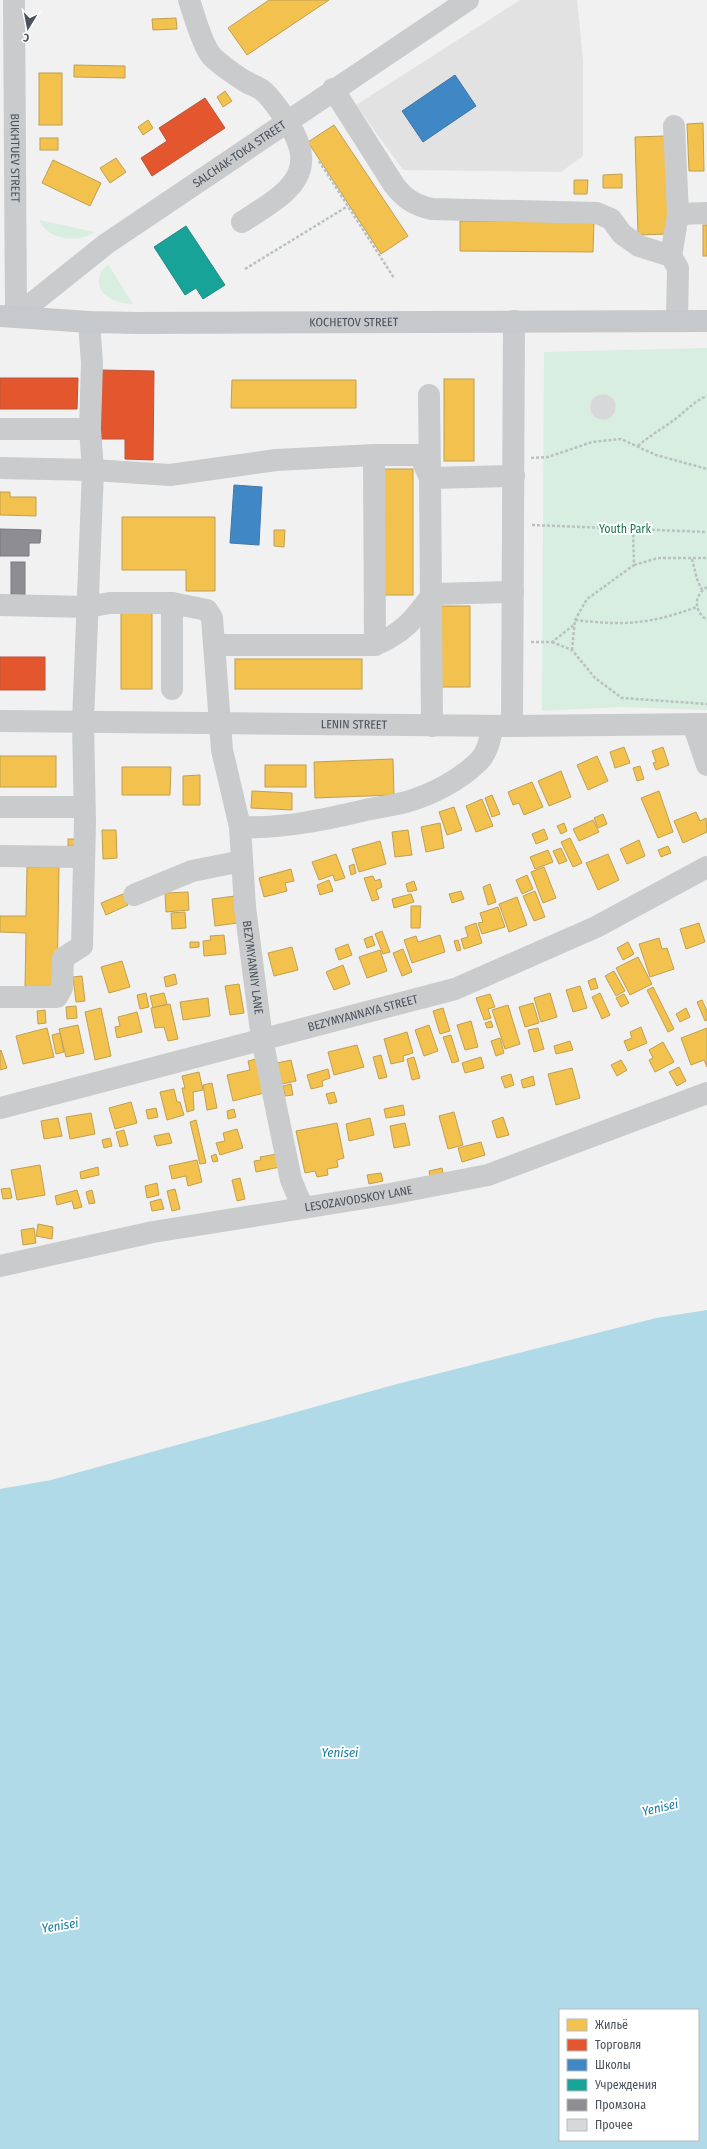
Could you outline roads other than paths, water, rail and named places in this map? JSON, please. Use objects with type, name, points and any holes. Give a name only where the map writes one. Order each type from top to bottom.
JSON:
[{"type":"main road","name":"KOCHETOV STREET","points":[[8,316],[90,322],[707,321]]},
{"type":"street","name":"BUKHTUEV STREET","points":[[8,316],[14,0]]},
{"type":"street","points":[[189,0],[210,54],[242,80],[261,89],[274,102],[298,137],[302,152],[300,166],[295,182],[283,195],[242,222]]},
{"type":"street","name":"SALCHAK-TOKA STREET","points":[[8,316],[106,244],[333,89],[468,0]]},
{"type":"street","points":[[333,89],[394,185],[404,197],[416,206],[432,209],[597,213],[611,219],[622,234],[640,246],[671,256]]},
{"type":"street","points":[[674,126],[678,214],[671,256],[678,268],[677,321]]},
{"type":"street","points":[[678,214],[707,213]]},
{"type":"street","points":[[240,827],[257,828],[345,815],[406,802],[422,796],[448,783],[479,762],[503,726],[513,642],[514,321]]},
{"type":"street","points":[[0,996],[57,997],[62,988],[63,958],[82,946],[84,857],[83,722],[92,470],[90,429],[92,364],[90,322]]},
{"type":"street","points":[[429,395],[433,594],[432,726]]},
{"type":"street","points":[[0,429],[90,429]]},
{"type":"street","points":[[0,468],[92,470],[170,475],[276,460],[374,455],[420,455],[430,478]]},
{"type":"street","points":[[374,455],[375,646]]},
{"type":"street","points":[[430,478],[514,467]]},
{"type":"street","points":[[433,594],[513,592]]},
{"type":"street","points":[[215,645],[375,646],[396,636],[415,618],[433,594]]},
{"type":"street","name":"BEZYMYANNIY LANE","points":[[0,605],[87,607],[110,603],[172,603],[207,610],[212,618],[222,750],[240,827],[245,907],[262,1039],[291,1180],[303,1208]]},
{"type":"street","points":[[172,603],[172,689]]},
{"type":"street","name":"LENIN STREET","points":[[0,721],[432,726],[700,724]]},
{"type":"street","points":[[700,724],[707,765]]},
{"type":"street","points":[[0,806],[84,807]]},
{"type":"street","points":[[0,856],[84,857]]},
{"type":"street","points":[[134,895],[192,871],[242,861]]},
{"type":"street","name":"BEZYMYANNAYA STREET","points":[[0,1108],[455,989],[596,927],[707,867]]},
{"type":"street","name":"LESOZAVODSKOY LANE","points":[[0,1266],[153,1232],[488,1176],[707,1093]]},
{"type":"water","name":"Yenisei","points":[[707,1310],[707,2149],[0,2149],[0,1489],[51,1480],[397,1384],[656,1318]]},
{"type":"park label","name":"Youth Park","points":[[625,529]]}]
